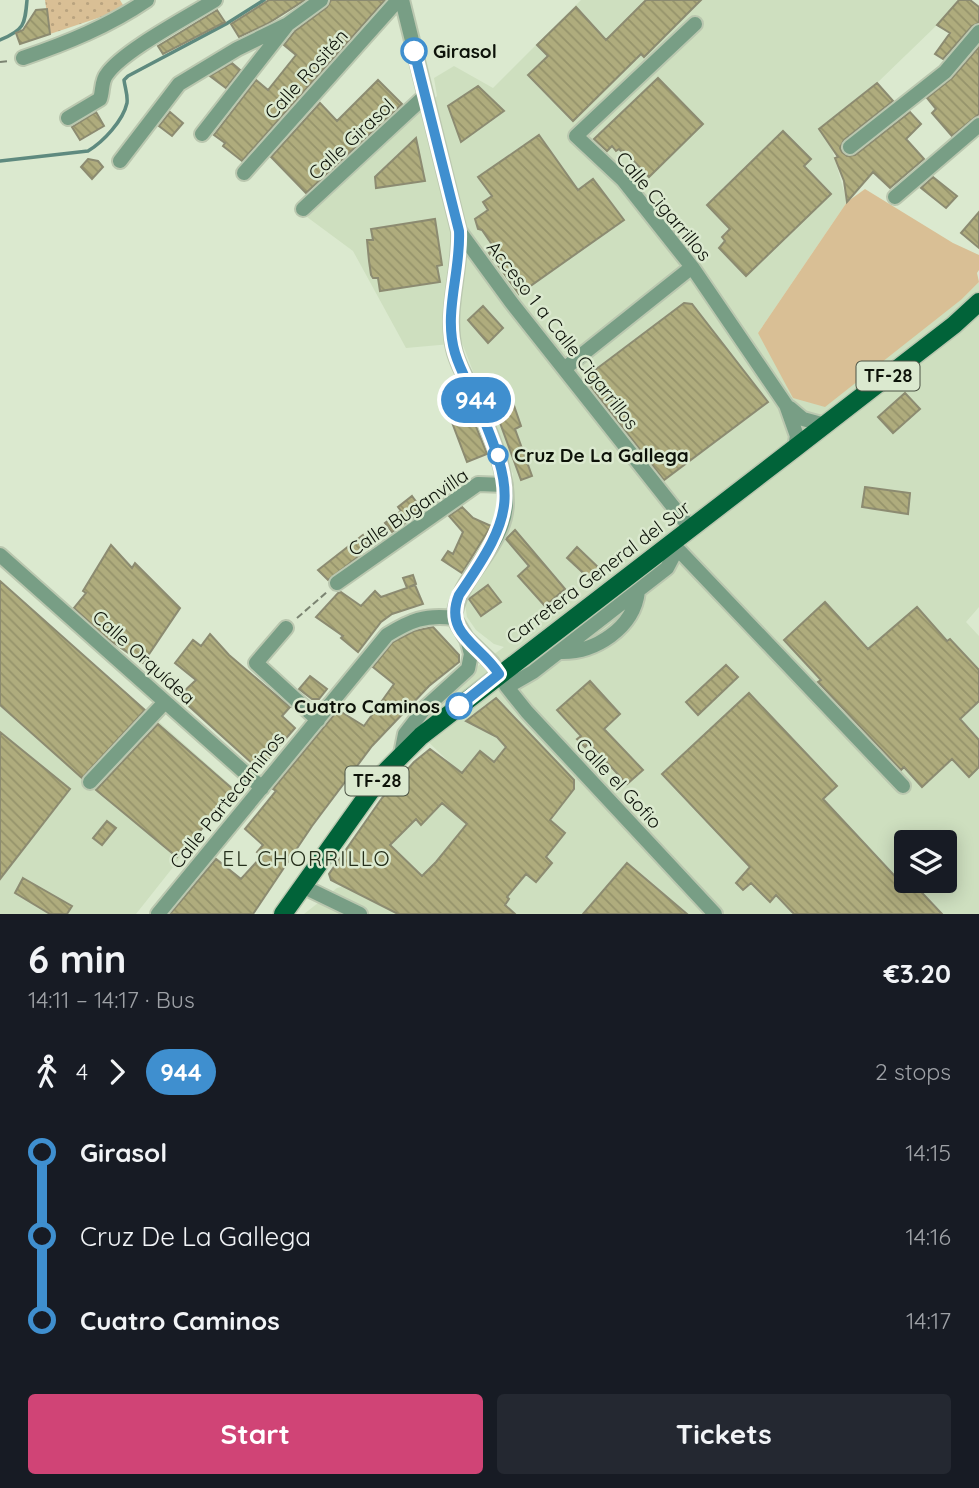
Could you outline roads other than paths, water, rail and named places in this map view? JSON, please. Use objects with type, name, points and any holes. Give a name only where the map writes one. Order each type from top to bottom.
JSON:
[{"type":"main road","name":"Carretera General del Sur","points":[[283,914],[382,775],[401,754],[503,681],[674,545],[690,528],[954,325],[979,302]]},
{"type":"street","points":[[23,58],[68,43],[116,21],[147,0]]},
{"type":"street","points":[[68,118],[100,99],[103,79],[108,71],[138,48],[215,0]]},
{"type":"street","points":[[120,161],[180,84],[237,49],[288,24],[321,0]]},
{"type":"street","points":[[400,0],[459,231],[460,253],[450,318],[455,353],[495,445],[505,485],[506,506],[498,535],[459,595],[454,618]]},
{"type":"street","name":"Calle Rositén","points":[[244,173],[400,0]]},
{"type":"street","name":"Calle Cigarrillos","points":[[695,23],[576,136],[623,180],[692,267],[786,405]]},
{"type":"street","points":[[202,134],[288,24]]},
{"type":"street","points":[[850,147],[945,72],[979,32]]},
{"type":"street","name":"Calle Girasol","points":[[303,209],[425,96]]},
{"type":"street","points":[[895,197],[979,125]]},
{"type":"street","name":"Acceso 1 a Calle Cigarrillos","points":[[459,231],[690,528]]},
{"type":"street","points":[[564,369],[692,267]]},
{"type":"street","points":[[786,405],[803,419],[825,425]]},
{"type":"street","points":[[786,405],[797,436],[795,448]]},
{"type":"street","name":"Calle Buganvilla","points":[[337,583],[478,484],[505,485]]},
{"type":"street","points":[[503,681],[533,672],[667,568],[674,545],[902,786]]},
{"type":"street","name":"Calle Orquídea","points":[[0,555],[262,788]]},
{"type":"street","name":"Calle Partecaminos","points":[[158,914],[387,635],[410,621],[438,616],[454,618]]},
{"type":"street","name":"Calle el Gofio","points":[[454,618],[466,638],[492,663],[527,712],[715,914]]},
{"type":"street","points":[[286,628],[256,663],[318,720]]},
{"type":"street","points":[[401,754],[405,734],[425,709],[468,669],[471,654],[466,638]]},
{"type":"street","points":[[90,782],[165,702]]},
{"type":"street","points":[[302,886],[360,914]]},
{"type":"waterway","points":[[0,40],[22,26],[27,0]]},
{"type":"waterway","points":[[0,161],[88,151],[106,137],[125,110],[127,94],[124,80],[128,76],[226,24],[264,0]]},
{"type":"place","name":"Girasol","points":[[414,51]]},
{"type":"place","name":"Cruz De La Gallega","points":[[498,455]]},
{"type":"place","name":"Cuatro Caminos","points":[[459,706]]},
{"type":"district","name":"EL CHORRILLO","points":[[307,859]]}]
